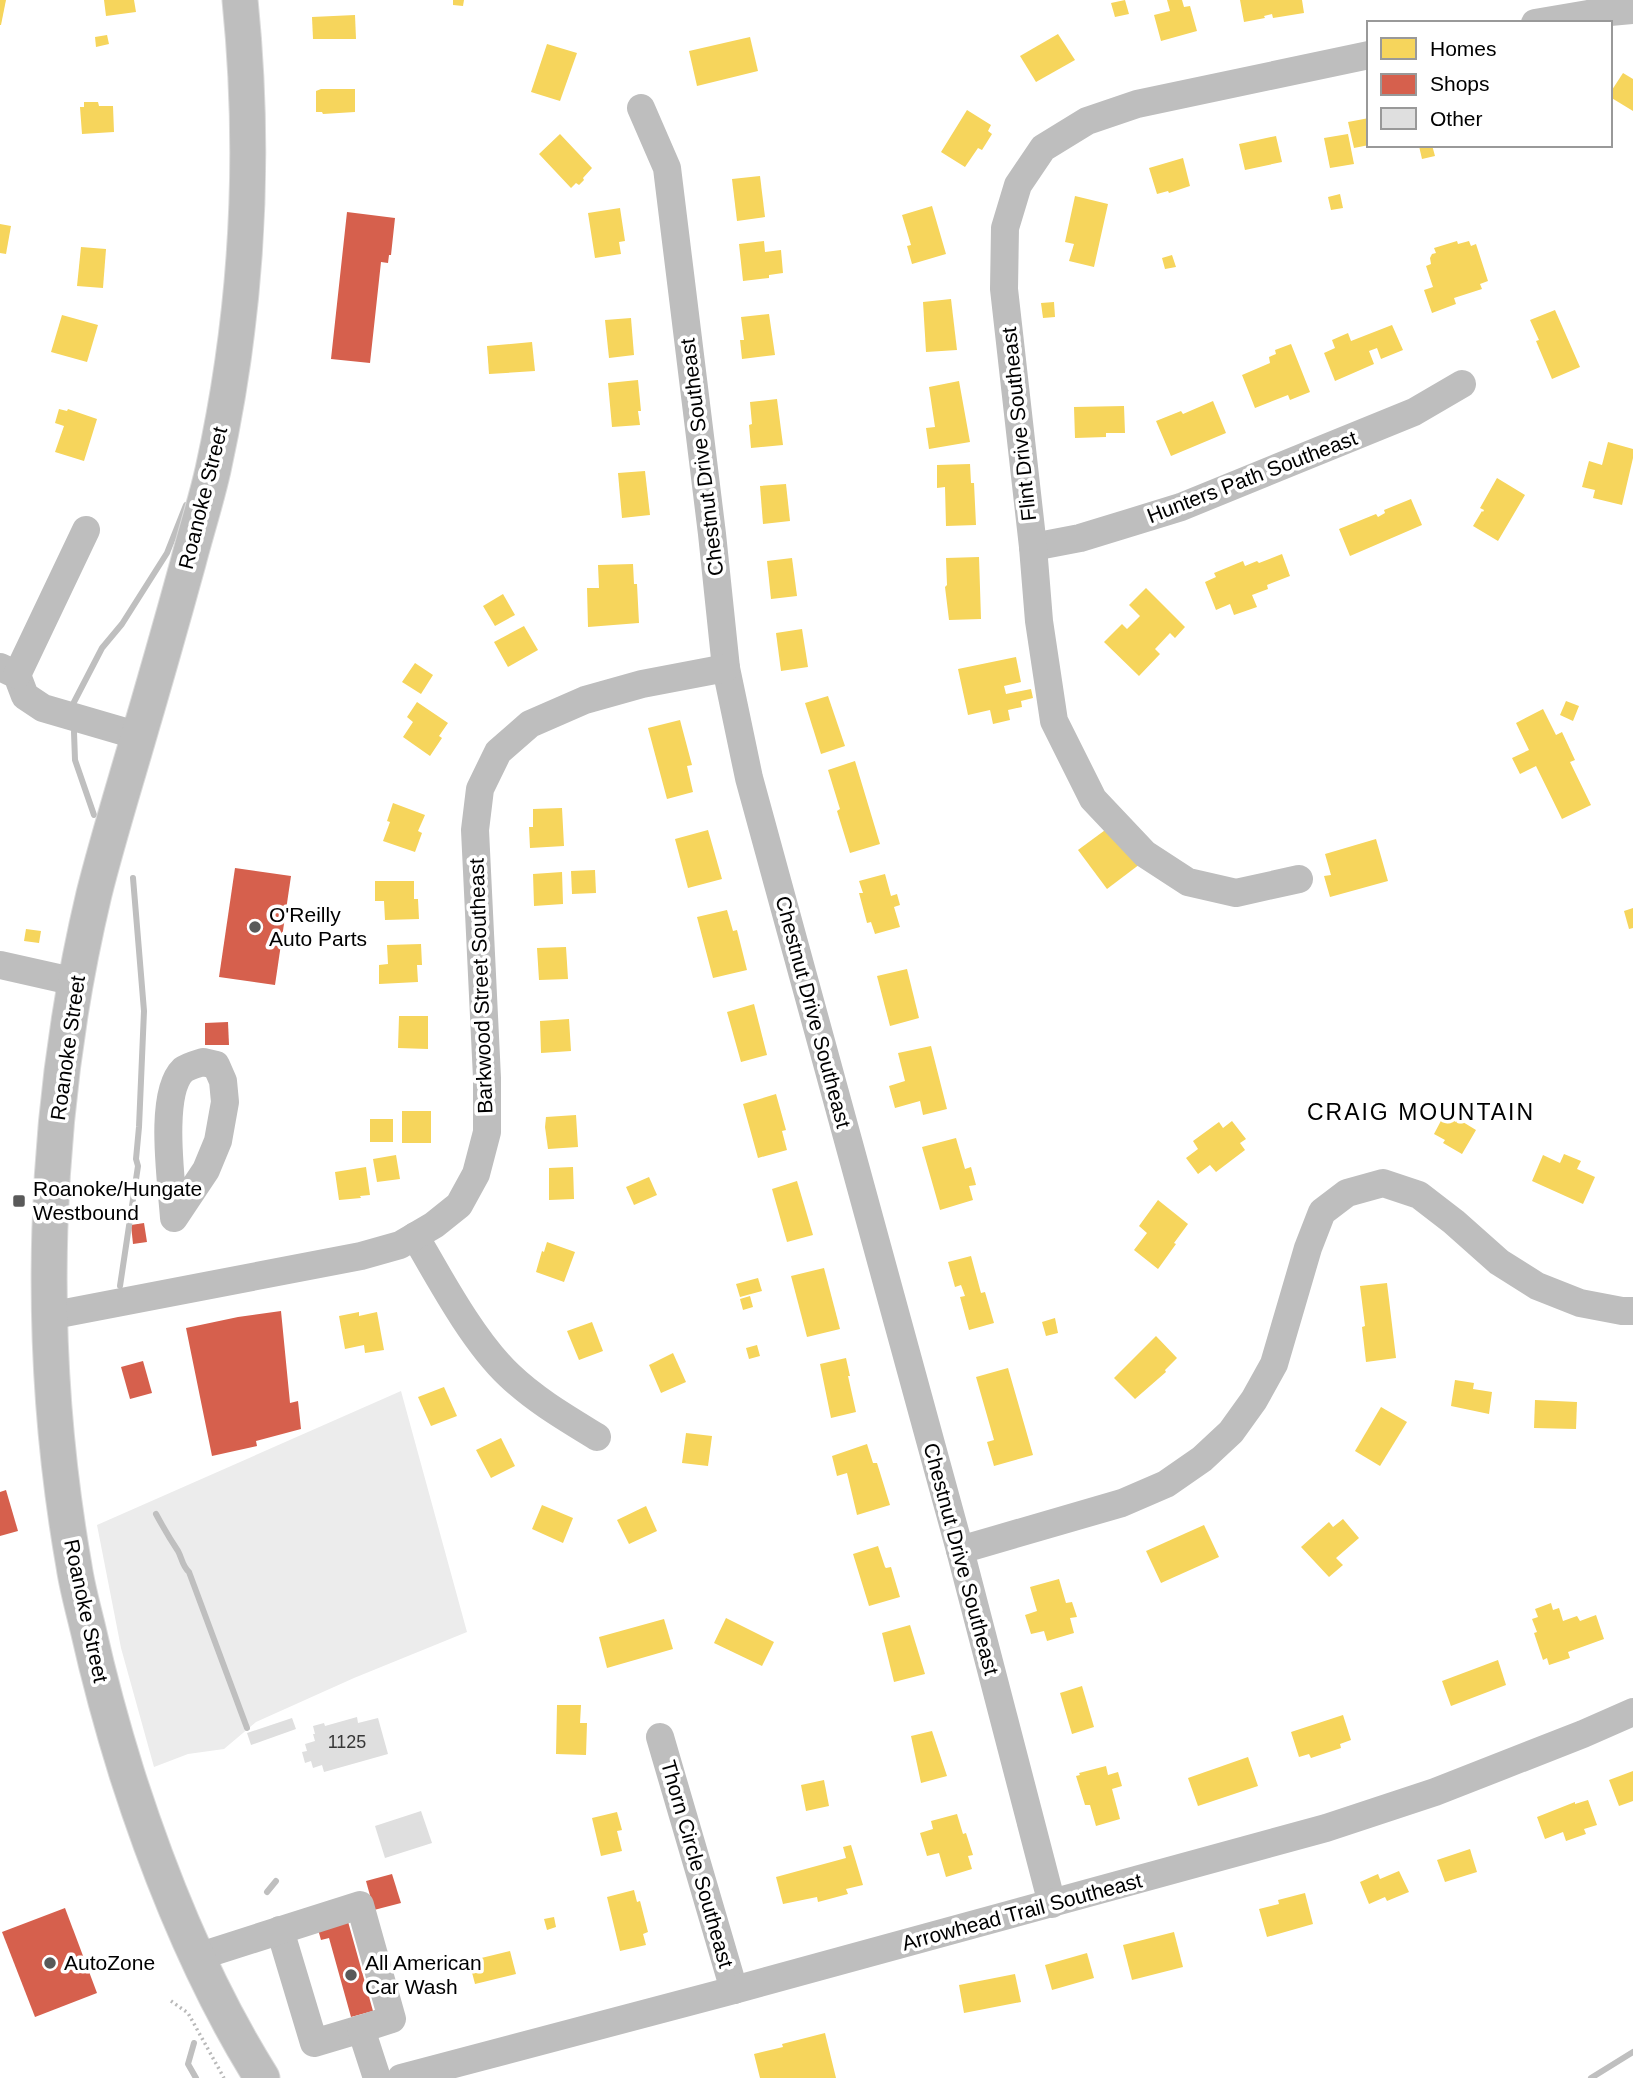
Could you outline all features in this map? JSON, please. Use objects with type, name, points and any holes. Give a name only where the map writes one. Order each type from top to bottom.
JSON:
[{"type":"main road","name":"Roanoke Street","points":[[240,0],[247,84],[248,141],[241,305],[213,472],[94,894],[76,982],[61,1077],[52,1174],[49,1316],[55,1426],[74,1567],[106,1707],[149,1842],[182,1926],[218,2000],[262,2078]]},
{"type":"street","points":[[1547,21],[1633,9]]},
{"type":"street","name":"Flint Drive Southeast","points":[[1299,879],[1236,893],[1188,882],[1145,854],[1093,799],[1054,721],[1039,621],[1004,289],[1005,228],[1018,185],[1043,148],[1087,121],[1137,104],[1367,55]]},
{"type":"street","name":"Chestnut Drive Southeast","points":[[641,108],[667,168],[726,668],[749,778],[960,1549],[1052,1904]]},
{"type":"street","name":"Hunters Path Southeast","points":[[1033,547],[1080,538],[1181,507],[1414,412],[1462,384]]},
{"type":"street","points":[[86,530],[8,671],[25,695],[43,708],[139,736]]},
{"type":"street","name":"Barkwood Street Southeast","points":[[49,1316],[361,1256],[400,1245],[434,1225],[459,1205],[476,1174],[487,1132],[488,1078],[475,830],[480,789],[498,752],[530,724],[585,700],[642,684],[726,668]]},
{"type":"street","points":[[0,965],[76,982]]},
{"type":"street","points":[[203,1062],[216,1065],[223,1081],[225,1102],[218,1141],[206,1170],[174,1218],[168,1131],[169,1102],[184,1069],[203,1062]]},
{"type":"street","points":[[960,1549],[1122,1503],[1166,1484],[1202,1459],[1231,1432],[1274,1364],[1308,1248],[1322,1212],[1347,1193],[1383,1183],[1419,1195],[1499,1262],[1537,1286],[1580,1303],[1633,1311]]},
{"type":"street","points":[[415,1236],[480,1339],[507,1373],[547,1406],[597,1437]]},
{"type":"street","name":"Arrowhead Trail Southeast","points":[[401,2078],[1326,1828],[1436,1792],[1633,1712]]},
{"type":"street","name":"Thorn Circle Southeast","points":[[660,1737],[734,1990]]},
{"type":"street","points":[[197,1957],[280,1930],[360,1905],[392,2019],[314,2043],[280,1930]]},
{"type":"street","points":[[361,2029],[377,2078]]},
{"type":"path","points":[[171,2001],[188,2013],[224,2078]]},
{"type":"shaded area","points":[[401,1391],[467,1632],[256,1722],[224,1749],[188,1754],[154,1767],[121,1648],[97,1525]]},
{"type":"building: Homes","points":[[0,0],[6,0],[1,25],[0,25]]},
{"type":"building: Homes","points":[[104,0],[134,0],[136,12],[106,16]]},
{"type":"building: Homes","points":[[453,0],[464,0],[463,6],[453,5]]},
{"type":"building: Homes","points":[[1125,0],[1129,14],[1115,17],[1111,3]]},
{"type":"building: Homes","points":[[1167,0],[1182,0],[1184,7],[1190,6],[1197,31],[1161,41],[1154,15],[1170,11]]},
{"type":"building: Homes","points":[[1240,0],[1302,0],[1304,13],[1273,18],[1272,14],[1244,22]]},
{"type":"building: Homes","points":[[355,15],[356,39],[313,39],[312,17]]},
{"type":"building: Homes","points":[[1058,34],[1075,60],[1036,82],[1020,56]]},
{"type":"building: Homes","points":[[107,35],[109,44],[96,47],[95,37]]},
{"type":"building: Homes","points":[[750,37],[758,71],[697,86],[689,51]]},
{"type":"building: Homes","points":[[547,44],[577,53],[560,101],[531,92]]},
{"type":"building: Homes","points":[[1623,73],[1633,79],[1633,111],[1612,98],[1612,90]]},
{"type":"building: Homes","points":[[355,89],[355,112],[316,112],[316,91]]},
{"type":"building: Homes","points":[[84,102],[113,106],[114,132],[82,134],[80,107],[84,107]]},
{"type":"building: Homes","points":[[967,110],[991,125],[988,131],[992,134],[982,150],[978,148],[965,167],[941,152]]},
{"type":"building: Homes","points":[[1367,118],[1367,145],[1354,148],[1348,122]]},
{"type":"building: Homes","points":[[560,134],[592,168],[579,185],[576,183],[571,188],[539,154]]},
{"type":"building: Homes","points":[[1348,134],[1354,164],[1330,168],[1324,138]]},
{"type":"building: Homes","points":[[1276,136],[1282,162],[1245,170],[1239,144]]},
{"type":"building: Homes","points":[[1419,147],[1433,147],[1435,156],[1422,159]]},
{"type":"building: Homes","points":[[1183,158],[1190,186],[1157,194],[1149,168]]},
{"type":"building: Homes","points":[[760,176],[765,217],[737,221],[732,179]]},
{"type":"building: Homes","points":[[1340,194],[1343,208],[1331,210],[1328,197]]},
{"type":"building: Homes","points":[[1075,196],[1108,204],[1094,267],[1069,261],[1074,244],[1065,242]]},
{"type":"building: Homes","points":[[932,206],[946,254],[912,264],[907,246],[911,245],[902,215]]},
{"type":"building: Homes","points":[[620,208],[625,241],[619,242],[621,254],[595,258],[588,213]]},
{"type":"building: Homes","points":[[0,224],[11,226],[6,254],[0,253]]},
{"type":"building: Homes","points":[[764,241],[765,252],[781,250],[783,273],[769,275],[769,278],[743,281],[739,244]]},
{"type":"building: Homes","points":[[1457,241],[1458,244],[1469,241],[1471,246],[1476,244],[1488,281],[1480,284],[1482,289],[1454,298],[1456,304],[1432,313],[1424,290],[1433,287],[1426,266],[1431,264],[1430,258],[1436,253],[1434,248]]},
{"type":"building: Homes","points":[[81,247],[106,249],[103,288],[77,286]]},
{"type":"building: Homes","points":[[1172,255],[1176,267],[1165,269],[1162,258]]},
{"type":"building: Homes","points":[[951,299],[957,350],[926,352],[923,302]]},
{"type":"building: Homes","points":[[1054,302],[1055,317],[1043,318],[1041,303]]},
{"type":"building: Homes","points":[[1555,310],[1580,367],[1552,379],[1530,320]]},
{"type":"building: Homes","points":[[769,314],[775,355],[742,359],[740,340],[744,340],[741,317]]},
{"type":"building: Homes","points":[[62,315],[98,325],[87,362],[51,352]]},
{"type":"building: Homes","points":[[631,318],[634,355],[609,358],[605,320]]},
{"type":"building: Homes","points":[[1392,325],[1403,350],[1381,359],[1377,348],[1369,351],[1374,364],[1335,381],[1324,353],[1335,348],[1332,340],[1348,333],[1351,341]]},
{"type":"building: Homes","points":[[532,342],[535,371],[489,374],[487,346]]},
{"type":"building: Homes","points":[[1291,344],[1310,392],[1290,400],[1288,395],[1255,408],[1242,375],[1270,363],[1269,357],[1276,354],[1275,350]]},
{"type":"building: Homes","points":[[638,380],[640,425],[612,427],[608,383]]},
{"type":"building: Homes","points":[[959,381],[970,442],[929,449],[926,428],[935,427],[929,387]]},
{"type":"building: Homes","points":[[777,399],[783,445],[751,448],[750,402]]},
{"type":"building: Homes","points":[[1213,401],[1226,433],[1171,456],[1156,421],[1181,411],[1183,414]]},
{"type":"building: Homes","points":[[1124,406],[1125,433],[1075,438],[1074,407]]},
{"type":"building: Homes","points":[[59,409],[68,409],[97,419],[84,461],[55,452],[64,426],[55,423]]},
{"type":"building: Homes","points":[[1608,442],[1633,449],[1622,505],[1593,498],[1595,490],[1582,487],[1589,461],[1602,465]]},
{"type":"building: Homes","points":[[970,464],[971,483],[974,483],[976,525],[946,526],[945,487],[937,488],[937,465]]},
{"type":"building: Homes","points":[[645,471],[650,515],[622,518],[618,473]]},
{"type":"building: Homes","points":[[1497,478],[1525,495],[1498,541],[1473,526],[1484,510],[1480,508]]},
{"type":"building: Homes","points":[[786,484],[790,521],[763,524],[760,486]]},
{"type":"building: Homes","points":[[1411,499],[1422,525],[1350,556],[1339,529],[1376,514],[1378,517],[1385,513],[1384,510]]},
{"type":"building: Homes","points":[[1282,554],[1290,576],[1267,585],[1268,589],[1252,595],[1257,607],[1234,615],[1230,604],[1216,610],[1205,582],[1216,577],[1214,573],[1243,561],[1245,566]]},
{"type":"building: Homes","points":[[979,557],[981,619],[949,620],[945,587],[946,558]]},
{"type":"building: Homes","points":[[792,558],[797,596],[771,599],[767,561]]},
{"type":"building: Homes","points":[[633,564],[639,623],[588,627],[587,588],[599,588],[598,565]]},
{"type":"building: Homes","points":[[1146,588],[1185,627],[1175,638],[1170,633],[1155,649],[1160,654],[1139,676],[1104,642],[1122,624],[1127,629],[1140,616],[1129,605]]},
{"type":"building: Homes","points":[[503,594],[515,615],[495,626],[483,606]]},
{"type":"building: Homes","points":[[524,626],[538,650],[508,667],[494,642]]},
{"type":"building: Homes","points":[[802,629],[808,667],[781,671],[776,633]]},
{"type":"building: Homes","points":[[1016,657],[1021,682],[1004,686],[1006,694],[1031,689],[1033,698],[1021,701],[1022,707],[1008,710],[1010,720],[993,724],[990,710],[968,715],[958,669]]},
{"type":"building: Homes","points":[[415,663],[433,675],[421,694],[402,682]]},
{"type":"building: Homes","points":[[828,696],[845,746],[821,754],[805,703]]},
{"type":"building: Homes","points":[[1566,701],[1579,706],[1573,721],[1560,715]]},
{"type":"building: Homes","points":[[417,702],[448,723],[430,756],[403,737],[413,722],[407,717]]},
{"type":"building: Homes","points":[[1543,709],[1556,735],[1562,732],[1575,760],[1570,762],[1591,805],[1562,819],[1536,766],[1520,774],[1512,758],[1529,750],[1516,723]]},
{"type":"building: Homes","points":[[680,720],[692,765],[687,766],[693,792],[667,799],[648,728]]},
{"type":"building: Homes","points":[[855,761],[880,844],[850,853],[828,770]]},
{"type":"building: Homes","points":[[393,803],[425,815],[418,831],[422,833],[415,852],[383,841]]},
{"type":"building: Homes","points":[[562,808],[564,846],[530,848],[529,827],[533,827],[533,809]]},
{"type":"building: Homes","points":[[1112,825],[1140,864],[1107,889],[1078,850]]},
{"type":"building: Homes","points":[[708,830],[722,879],[688,888],[675,839]]},
{"type":"building: Homes","points":[[1376,839],[1388,881],[1330,897],[1324,876],[1331,875],[1325,854]]},
{"type":"building: Homes","points":[[595,870],[596,893],[572,894],[571,871]]},
{"type":"building: Homes","points":[[562,872],[563,904],[534,906],[533,874]]},
{"type":"building: Homes","points":[[885,874],[891,896],[897,894],[900,905],[894,907],[900,927],[875,934],[871,922],[867,923],[859,893],[863,893],[859,881]]},
{"type":"building: Homes","points":[[375,881],[414,881],[414,899],[418,899],[419,919],[385,920],[384,901],[375,901]]},
{"type":"building: Homes","points":[[1633,908],[1633,928],[1629,929],[1624,911]]},
{"type":"building: Homes","points":[[727,910],[733,931],[737,930],[747,970],[713,978],[697,917]]},
{"type":"building: Homes","points":[[26,929],[41,931],[39,943],[24,941]]},
{"type":"building: Homes","points":[[421,944],[422,965],[417,965],[418,982],[379,984],[379,965],[388,964],[387,945]]},
{"type":"building: Homes","points":[[566,947],[568,979],[539,980],[537,948]]},
{"type":"building: Homes","points":[[907,969],[919,1018],[890,1026],[877,976]]},
{"type":"building: Homes","points":[[754,1004],[767,1055],[741,1062],[727,1012]]},
{"type":"building: Homes","points":[[399,1016],[428,1016],[428,1049],[398,1048]]},
{"type":"building: Homes","points":[[569,1019],[571,1051],[541,1053],[540,1021]]},
{"type":"building: Homes","points":[[931,1046],[947,1109],[923,1115],[920,1101],[895,1108],[889,1086],[905,1081],[898,1053]]},
{"type":"building: Homes","points":[[776,1094],[786,1130],[782,1131],[787,1150],[758,1158],[743,1104]]},
{"type":"building: Homes","points":[[402,1111],[431,1111],[431,1143],[402,1143]]},
{"type":"building: Homes","points":[[576,1115],[578,1147],[548,1149],[546,1117]]},
{"type":"building: Homes","points":[[1444,1115],[1456,1122],[1458,1119],[1476,1130],[1462,1154],[1434,1134]]},
{"type":"building: Homes","points":[[370,1119],[393,1119],[393,1142],[370,1142]]},
{"type":"building: Homes","points":[[1232,1121],[1246,1139],[1240,1143],[1245,1150],[1216,1172],[1210,1165],[1198,1174],[1186,1158],[1198,1149],[1193,1141],[1219,1122],[1223,1128]]},
{"type":"building: Homes","points":[[956,1138],[965,1169],[971,1167],[976,1185],[969,1186],[973,1200],[940,1210],[922,1147]]},
{"type":"building: Homes","points":[[1564,1154],[1581,1161],[1577,1169],[1595,1177],[1583,1204],[1532,1181],[1543,1155],[1560,1163]]},
{"type":"building: Homes","points":[[396,1155],[400,1179],[377,1182],[373,1159]]},
{"type":"building: Homes","points":[[366,1167],[370,1195],[339,1200],[335,1172]]},
{"type":"building: Homes","points":[[573,1167],[574,1199],[549,1200],[549,1168]]},
{"type":"building: Homes","points":[[649,1177],[657,1195],[634,1205],[626,1187]]},
{"type":"building: Homes","points":[[797,1181],[813,1235],[787,1242],[772,1189]]},
{"type":"building: Homes","points":[[1158,1200],[1188,1224],[1158,1269],[1134,1250],[1147,1233],[1139,1226]]},
{"type":"building: Homes","points":[[547,1242],[575,1252],[564,1282],[536,1272]]},
{"type":"building: Homes","points":[[971,1256],[981,1293],[985,1292],[994,1323],[969,1330],[960,1297],[965,1296],[961,1285],[955,1287],[948,1262]]},
{"type":"building: Homes","points":[[824,1268],[840,1329],[807,1337],[791,1276]]},
{"type":"building: Homes","points":[[758,1278],[762,1291],[740,1297],[736,1284]]},
{"type":"building: Homes","points":[[1387,1283],[1396,1358],[1366,1362],[1360,1286]]},
{"type":"building: Homes","points":[[750,1296],[753,1307],[743,1310],[740,1299]]},
{"type":"building: Homes","points":[[359,1312],[359,1316],[377,1312],[384,1350],[365,1353],[364,1345],[345,1349],[339,1316]]},
{"type":"building: Homes","points":[[1055,1318],[1058,1333],[1046,1336],[1042,1322]]},
{"type":"building: Homes","points":[[592,1322],[603,1351],[579,1360],[567,1331]]},
{"type":"building: Homes","points":[[1156,1336],[1177,1358],[1166,1372],[1135,1399],[1114,1378]]},
{"type":"building: Homes","points":[[757,1345],[760,1356],[749,1359],[746,1348]]},
{"type":"building: Homes","points":[[673,1353],[686,1382],[661,1393],[649,1365]]},
{"type":"building: Homes","points":[[846,1358],[856,1412],[831,1418],[820,1364]]},
{"type":"building: Homes","points":[[1008,1368],[1033,1455],[994,1466],[987,1442],[994,1440],[976,1377]]},
{"type":"building: Homes","points":[[1455,1380],[1474,1383],[1473,1389],[1492,1392],[1489,1414],[1451,1406]]},
{"type":"building: Homes","points":[[444,1387],[457,1416],[431,1426],[418,1397]]},
{"type":"building: Homes","points":[[1535,1400],[1577,1402],[1576,1429],[1534,1428]]},
{"type":"building: Homes","points":[[1381,1407],[1407,1422],[1380,1466],[1355,1451]]},
{"type":"building: Homes","points":[[686,1433],[712,1436],[708,1466],[682,1463]]},
{"type":"building: Homes","points":[[501,1438],[515,1466],[491,1478],[476,1450]]},
{"type":"building: Homes","points":[[867,1444],[873,1463],[877,1463],[890,1505],[857,1515],[847,1473],[837,1476],[832,1456]]},
{"type":"building: Homes","points":[[542,1505],[573,1518],[563,1543],[532,1529]]},
{"type":"building: Homes","points":[[646,1506],[657,1531],[629,1544],[617,1520]]},
{"type":"building: Homes","points":[[1343,1519],[1359,1538],[1336,1558],[1343,1565],[1329,1577],[1301,1547],[1329,1522],[1333,1527]]},
{"type":"building: Homes","points":[[1204,1525],[1219,1557],[1161,1583],[1146,1551]]},
{"type":"building: Homes","points":[[878,1546],[885,1567],[891,1567],[900,1597],[869,1606],[853,1554]]},
{"type":"building: Homes","points":[[1059,1579],[1066,1603],[1072,1602],[1077,1617],[1070,1618],[1074,1633],[1047,1641],[1044,1631],[1031,1634],[1025,1615],[1037,1611],[1030,1587]]},
{"type":"building: Homes","points":[[1551,1603],[1553,1610],[1559,1608],[1563,1621],[1577,1616],[1580,1621],[1596,1615],[1604,1639],[1568,1652],[1570,1658],[1549,1665],[1547,1658],[1543,1660],[1532,1619],[1538,1617],[1535,1609]]},
{"type":"building: Homes","points":[[726,1618],[774,1642],[762,1666],[714,1643]]},
{"type":"building: Homes","points":[[664,1619],[673,1649],[607,1668],[599,1637]]},
{"type":"building: Homes","points":[[910,1625],[925,1674],[894,1682],[882,1633]]},
{"type":"building: Homes","points":[[1498,1660],[1506,1685],[1451,1706],[1442,1681]]},
{"type":"building: Homes","points":[[1082,1686],[1094,1727],[1072,1734],[1060,1693]]},
{"type":"building: Homes","points":[[557,1705],[581,1705],[580,1723],[587,1723],[586,1755],[556,1754]]},
{"type":"building: Homes","points":[[1343,1715],[1351,1740],[1340,1744],[1341,1748],[1311,1758],[1309,1754],[1299,1757],[1291,1732]]},
{"type":"building: Homes","points":[[932,1731],[947,1776],[921,1783],[911,1736]]},
{"type":"building: Homes","points":[[1248,1757],[1258,1786],[1198,1806],[1188,1778]]},
{"type":"building: Homes","points":[[1106,1766],[1108,1775],[1118,1772],[1122,1786],[1112,1789],[1120,1819],[1096,1826],[1090,1805],[1085,1805],[1076,1776]]},
{"type":"building: Homes","points":[[1633,1771],[1633,1801],[1619,1806],[1609,1780]]},
{"type":"building: Homes","points":[[824,1780],[829,1806],[806,1811],[801,1785]]},
{"type":"building: Homes","points":[[1588,1800],[1597,1825],[1584,1829],[1586,1834],[1566,1841],[1563,1832],[1545,1839],[1537,1817],[1575,1802]]},
{"type":"building: Homes","points":[[617,1812],[622,1830],[617,1831],[622,1851],[601,1856],[592,1818]]},
{"type":"building: Homes","points":[[957,1814],[973,1855],[968,1856],[972,1869],[946,1877],[939,1853],[927,1856],[920,1833],[933,1829],[931,1821]]},
{"type":"building: Homes","points":[[851,1845],[863,1885],[846,1889],[848,1894],[818,1902],[817,1897],[783,1904],[776,1877],[846,1858],[843,1847]]},
{"type":"building: Homes","points":[[1470,1849],[1477,1872],[1445,1882],[1437,1860]]},
{"type":"building: Homes","points":[[1399,1871],[1409,1892],[1387,1901],[1385,1897],[1369,1904],[1360,1882],[1378,1874],[1380,1879]]},
{"type":"building: Homes","points":[[634,1890],[637,1902],[640,1901],[648,1932],[643,1934],[646,1945],[620,1951],[607,1897]]},
{"type":"building: Homes","points":[[1305,1893],[1313,1924],[1267,1937],[1259,1909],[1279,1904],[1278,1900]]},
{"type":"building: Homes","points":[[554,1917],[556,1927],[547,1930],[544,1919]]},
{"type":"building: Homes","points":[[1174,1932],[1183,1967],[1132,1980],[1123,1945]]},
{"type":"building: Homes","points":[[510,1951],[516,1974],[475,1984],[469,1961]]},
{"type":"building: Homes","points":[[1087,1953],[1094,1978],[1052,1990],[1045,1965]]},
{"type":"building: Homes","points":[[1015,1974],[1021,2002],[964,2013],[959,1985]]},
{"type":"building: Homes","points":[[825,2033],[836,2078],[760,2078],[754,2054]]},
{"type":"building: Shops","points":[[347,212],[395,218],[391,255],[388,263],[381,262],[370,363],[331,359]]},
{"type":"building: Shops","name":"O'Reilly Auto Parts","points":[[235,868],[291,876],[275,985],[219,977]]},
{"type":"building: Shops","points":[[228,1022],[229,1045],[205,1045],[205,1023]]},
{"type":"building: Shops","points":[[144,1223],[147,1242],[133,1244],[131,1225]]},
{"type":"building: Shops","points":[[281,1311],[290,1403],[298,1401],[301,1429],[256,1441],[257,1446],[212,1456],[186,1328]]},
{"type":"building: Shops","points":[[143,1361],[152,1393],[130,1399],[121,1367]]},
{"type":"building: Shops","points":[[6,1490],[18,1531],[0,1536],[0,1492]]},
{"type":"building: Shops","points":[[392,1874],[401,1903],[374,1910],[366,1881]]},
{"type":"building: Shops","name":"AutoZone","points":[[65,1908],[97,1993],[35,2017],[2,1932]]},
{"type":"building: Shops","name":"All American Car Wash","points":[[347,1918],[373,2011],[351,2017],[329,1938],[321,1940],[317,1926]]},
{"type":"building: Other","points":[[357,1717],[358,1723],[378,1718],[388,1754],[324,1772],[322,1765],[313,1768],[311,1761],[305,1763],[302,1752],[307,1751],[305,1744],[315,1741],[313,1726],[324,1723],[325,1726]]},
{"type":"building: Other","points":[[292,1718],[296,1729],[251,1745],[247,1733]]},
{"type":"building: Other","points":[[421,1811],[432,1843],[385,1858],[375,1826]]},
{"type":"waterway","points":[[73,704],[102,648],[122,624],[167,553],[186,505]]},
{"type":"waterway","points":[[74,732],[75,760],[94,815]]},
{"type":"waterway","points":[[120,1286],[138,1166],[136,1159],[144,1011],[133,878]]},
{"type":"waterway","points":[[156,1514],[189,1572],[247,1728]]},
{"type":"waterway","points":[[267,1892],[276,1881]]},
{"type":"waterway","points":[[194,2043],[188,2064],[196,2078]]},
{"type":"waterway","points":[[1591,2078],[1633,2052]]},
{"type":"place","name":"O'Reilly Auto Parts","points":[[255,927]]},
{"type":"place","name":"Roanoke/Hungate Westbound","points":[[19,1201]]},
{"type":"place","name":"AutoZone","points":[[50,1963]]},
{"type":"place","name":"All American Car Wash","points":[[351,1975]]},
{"type":"district","name":"CRAIG MOUNTAIN","points":[[1421,1112]]}]
